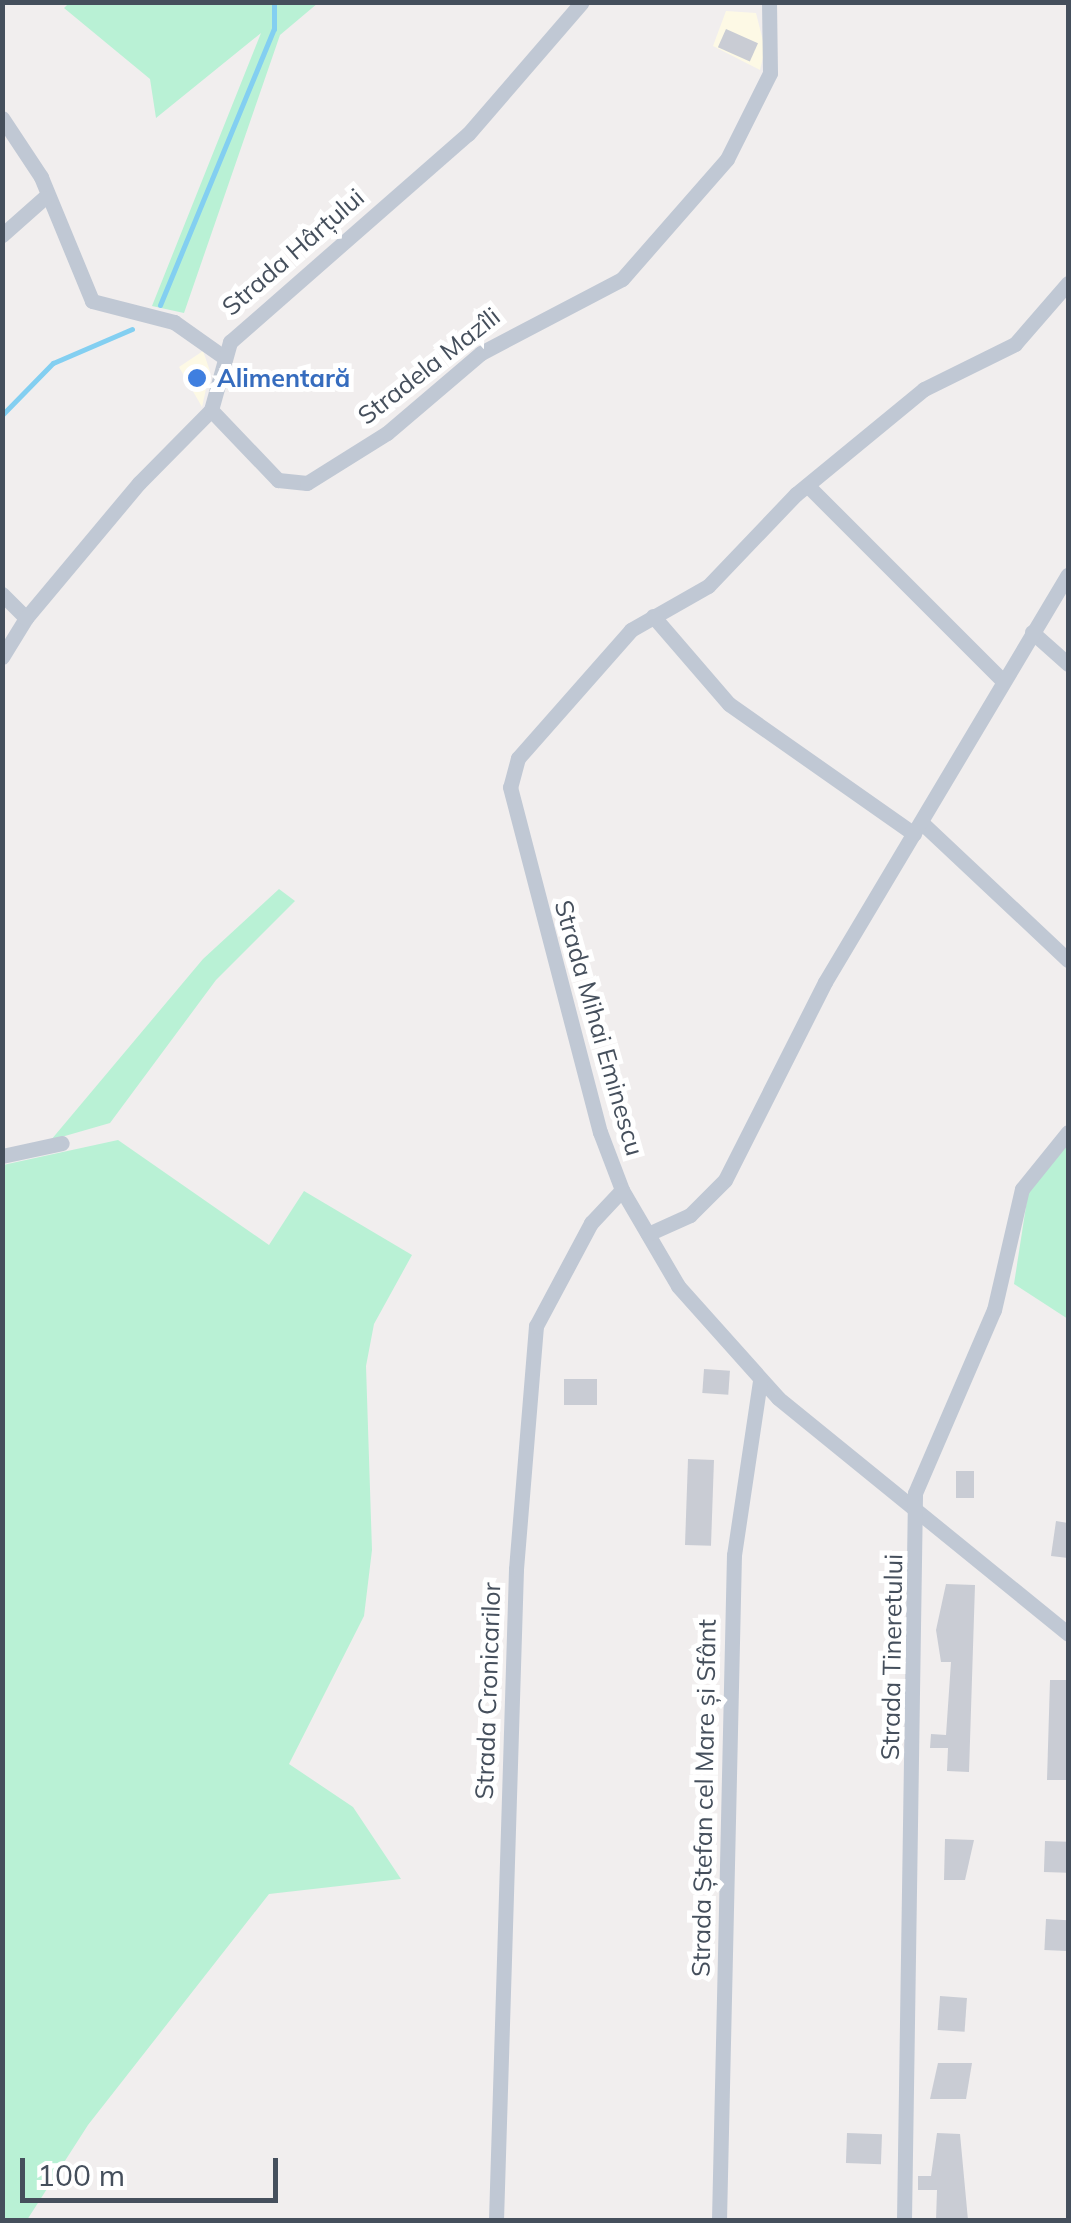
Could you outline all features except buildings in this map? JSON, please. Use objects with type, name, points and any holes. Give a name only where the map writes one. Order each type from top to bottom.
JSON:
[{"type":"street","name":"Strada Hârțului","points":[[210,410],[221,354],[274,298],[468,134],[582,2]]},
{"type":"street","name":"Stradela Mazîli","points":[[210,410],[278,480],[307,483],[387,433],[480,352],[622,279],[726,160],[770,73],[768,2]]},
{"type":"street","points":[[2,118],[92,301],[174,322],[221,354]]},
{"type":"street","points":[[2,235],[44,198]]},
{"type":"street","points":[[1068,283],[1015,344],[924,389],[808,486],[708,586],[653,616],[728,704],[918,828],[1068,960]]},
{"type":"street","points":[[2,657],[26,618],[210,410]]},
{"type":"street","points":[[808,486],[1002,680]]},
{"type":"street","points":[[648,1234],[690,1215],[726,1180],[818,995],[1002,680],[1068,575]]},
{"type":"street","points":[[2,594],[26,618]]},
{"type":"street","name":"Strada Mihai Eminescu","points":[[653,616],[610,652],[518,758],[510,787],[589,1097],[622,1190],[692,1306],[760,1380],[1068,1634]]},
{"type":"street","points":[[1032,632],[1068,664]]},
{"type":"street","name":"Strada Tineretului","points":[[904,2220],[915,1506],[922,1464],[998,1298],[1022,1189],[1068,1132]]},
{"type":"street","points":[[2,1156],[62,1142]]},
{"type":"street","name":"Strada Cronicarilor","points":[[496,2220],[516,1569],[536,1326],[591,1223],[622,1190]]},
{"type":"street","name":"Strada Ștefan cel Mare și Sfânt","points":[[720,2220],[734,1555],[760,1380]]},
{"type":"shaded area","points":[[726,11],[756,13],[765,49],[760,70],[713,46]]},
{"type":"shaded area","points":[[203,351],[210,371],[202,407],[179,367]]},
{"type":"green space","points":[[70,2],[318,3],[280,35],[184,313],[152,306],[261,33],[156,118],[150,79],[64,8]]},
{"type":"green space","points":[[279,889],[295,901],[216,980],[110,1123],[51,1140],[203,959]]},
{"type":"green space","points":[[118,1140],[269,1245],[304,1191],[412,1255],[374,1324],[366,1366],[372,1550],[364,1616],[289,1764],[353,1807],[401,1879],[269,1894],[88,2125],[27,2220],[3,2220],[3,1165]]},
{"type":"green space","points":[[1068,1142],[1068,1319],[1014,1284],[1029,1187]]},
{"type":"waterway","points":[[160,305],[274,29],[274,2]]},
{"type":"waterway","points":[[2,415],[53,363],[132,329]]},
{"type":"place","name":"Alimentară","points":[[197,378]]}]
